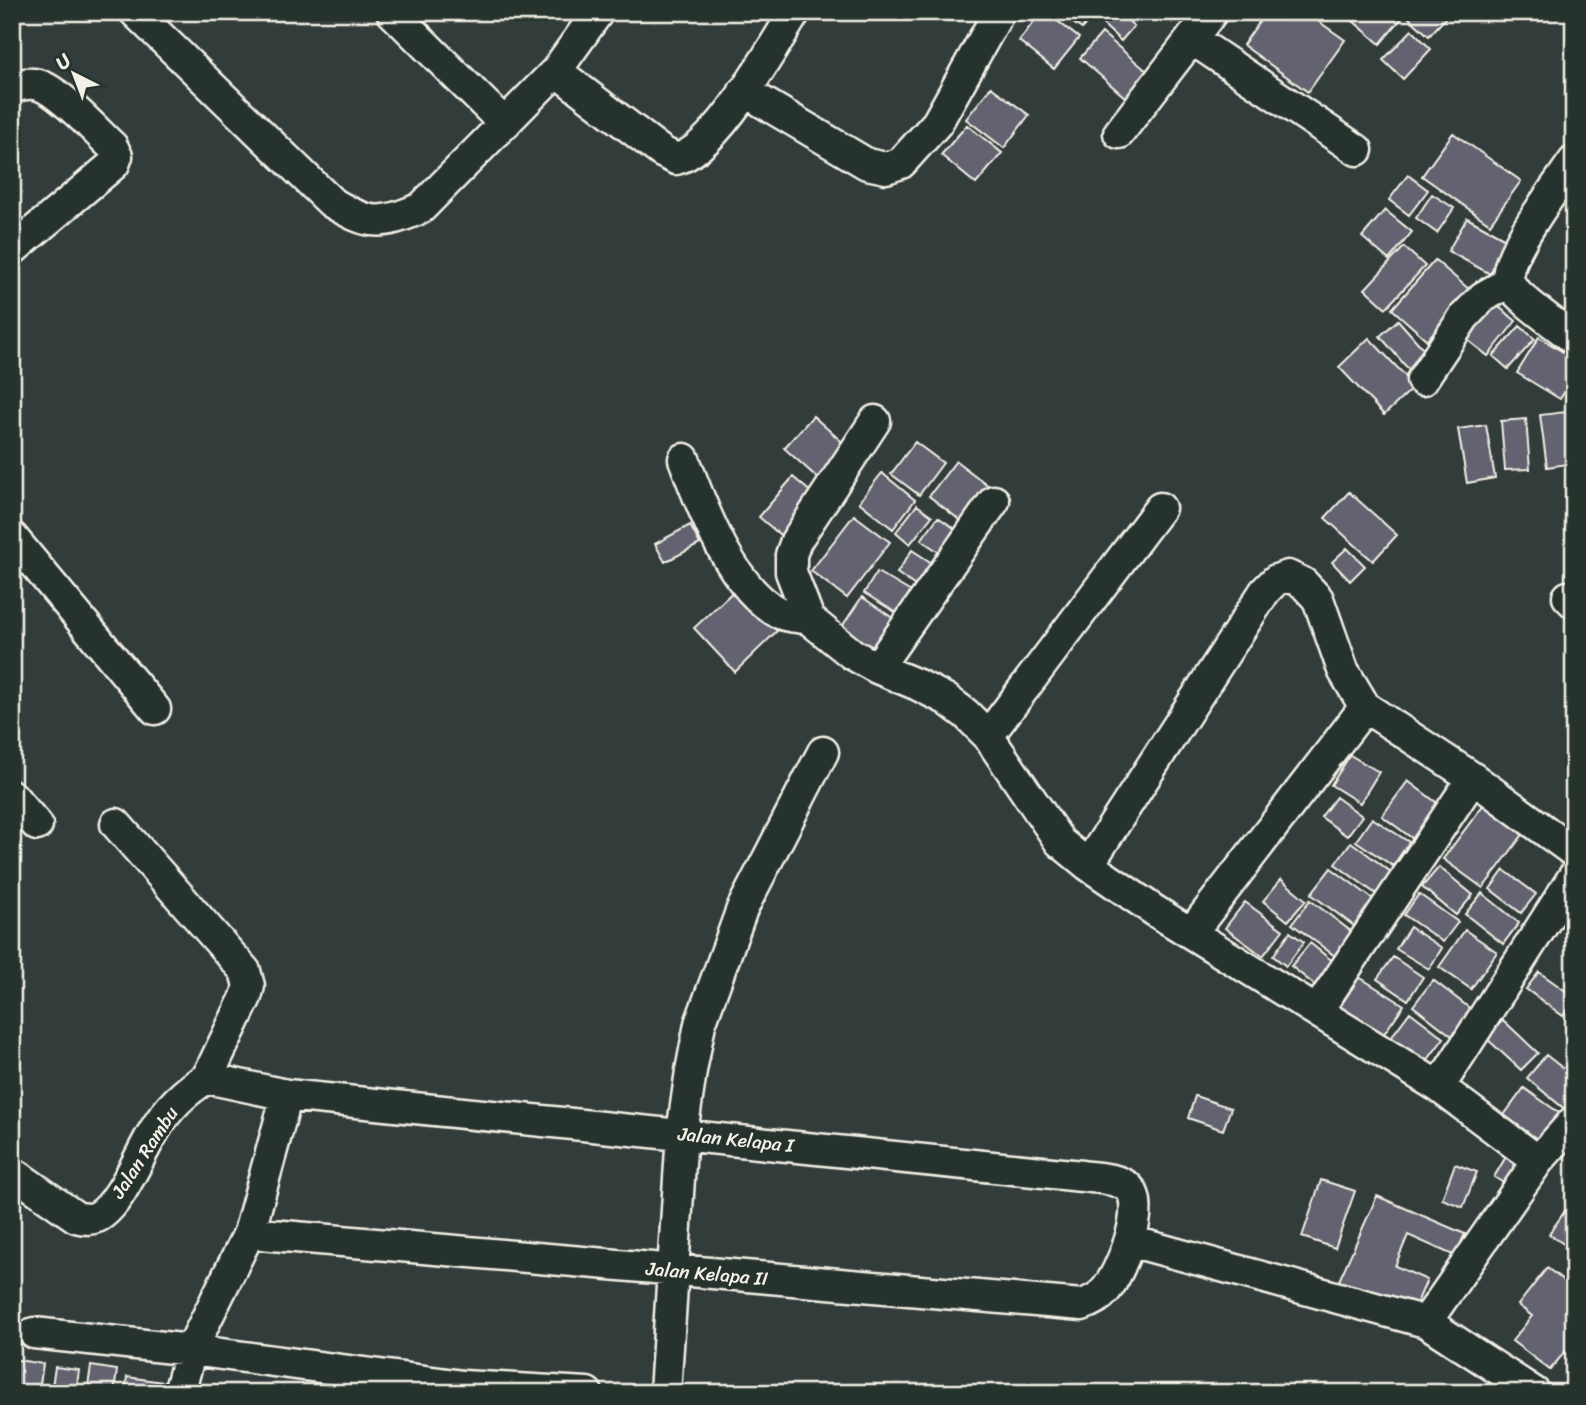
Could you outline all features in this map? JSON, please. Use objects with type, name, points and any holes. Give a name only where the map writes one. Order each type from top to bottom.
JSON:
[{"type":"street","points":[[135,12],[331,202],[354,216],[377,222],[397,219],[421,208],[556,71],[598,12]]},
{"type":"street","points":[[393,12],[505,124]]},
{"type":"street","points":[[556,71],[662,152],[676,159],[688,156],[717,129],[795,12]]},
{"type":"street","points":[[744,91],[867,164],[886,168],[901,163],[937,123],[999,12]]},
{"type":"street","points":[[1119,133],[1213,12]]},
{"type":"street","points":[[1192,39],[1357,150]]},
{"type":"street","points":[[12,88],[22,83],[40,85],[55,94],[112,146],[117,156],[114,164],[12,250]]},
{"type":"street","points":[[1574,161],[1526,233],[1509,266],[1509,282],[1517,294],[1574,339]]},
{"type":"street","points":[[1422,380],[1464,317],[1483,297],[1509,282]]},
{"type":"street","points":[[809,619],[791,572],[791,555],[796,541],[875,421]]},
{"type":"street","points":[[684,459],[703,510],[724,551],[747,585],[768,605],[783,614],[809,619],[852,653],[877,668],[946,699],[988,736],[1060,842],[1088,865],[1191,933],[1438,1087],[1538,1161]]},
{"type":"street","points":[[877,668],[994,501]]},
{"type":"street","points":[[988,736],[1160,508]]},
{"type":"street","points":[[12,537],[155,709]]},
{"type":"street","points":[[1088,865],[1265,590],[1276,580],[1288,576],[1303,583],[1318,599],[1343,670],[1365,707],[1473,778],[1574,852]]},
{"type":"street","points":[[1191,933],[1365,707]]},
{"type":"street","points":[[665,1393],[682,1133],[700,1024],[742,909],[823,752]]},
{"type":"street","points":[[1317,1012],[1473,778]]},
{"type":"street","points":[[12,796],[37,825]]},
{"type":"street","points":[[116,824],[244,971],[249,986],[246,997],[207,1078],[286,1094],[249,1233],[191,1350],[179,1393]]},
{"type":"street","points":[[1438,1087],[1574,876]]},
{"type":"street","name":"Jalan Rambu","points":[[12,1172],[76,1217],[89,1220],[98,1217],[122,1190],[155,1129],[174,1104],[190,1088],[207,1078]]},
{"type":"street","name":"Jalan Kelapa I","points":[[286,1094],[1055,1172],[1121,1183],[1130,1189],[1135,1197],[1130,1241]]},
{"type":"street","points":[[1426,1322],[1538,1161],[1571,1131]]},
{"type":"street","name":"Jalan Kelapa II","points":[[249,1233],[1082,1305],[1104,1293],[1116,1276],[1130,1241]]},
{"type":"street","points":[[1130,1241],[1426,1322],[1535,1393]]},
{"type":"street","points":[[34,1333],[463,1385],[587,1393]]},
{"type":"building","points":[[1041,12],[1046,12],[1079,38],[1054,69],[1019,41]]},
{"type":"building","points":[[1057,12],[1093,12],[1082,29]]},
{"type":"building","points":[[1105,12],[1118,12],[1134,26],[1121,41],[1098,20]]},
{"type":"building","points":[[1159,12],[1201,12],[1192,24],[1178,14],[1172,22]]},
{"type":"building","points":[[1266,12],[1305,12],[1345,40],[1308,92],[1243,45]]},
{"type":"building","points":[[1358,12],[1407,12],[1380,44],[1352,20]]},
{"type":"building","points":[[1413,12],[1451,12],[1429,36],[1408,17]]},
{"type":"building","points":[[1412,30],[1431,49],[1403,79],[1383,60]]},
{"type":"building","points":[[1102,33],[1148,72],[1126,98],[1080,58]]},
{"type":"building","points":[[991,87],[1029,115],[1004,148],[966,119]]},
{"type":"building","points":[[967,125],[1002,153],[976,184],[941,155]]},
{"type":"building","points":[[1453,133],[1521,181],[1490,224],[1422,176]]},
{"type":"building","points":[[1408,175],[1428,190],[1409,215],[1389,200]]},
{"type":"building","points":[[1432,194],[1454,208],[1437,233],[1416,218]]},
{"type":"building","points":[[1385,210],[1412,232],[1389,260],[1362,237]]},
{"type":"building","points":[[1467,218],[1509,241],[1490,274],[1448,251]]},
{"type":"building","points":[[1404,247],[1425,266],[1386,308],[1365,289]]},
{"type":"building","points":[[1435,260],[1470,290],[1427,340],[1392,309]]},
{"type":"building","points":[[1488,298],[1516,321],[1488,356],[1460,334]]},
{"type":"building","points":[[1398,320],[1427,353],[1409,370],[1380,336]]},
{"type":"building","points":[[1520,326],[1535,339],[1508,369],[1493,356]]},
{"type":"building","points":[[1539,337],[1574,359],[1574,377],[1560,399],[1517,373]]},
{"type":"building","points":[[1369,338],[1415,386],[1384,415],[1339,367]]},
{"type":"building","points":[[1574,411],[1574,463],[1547,467],[1540,415]]},
{"type":"building","points":[[813,416],[850,449],[821,481],[784,448]]},
{"type":"building","points":[[1526,419],[1530,469],[1505,470],[1501,421]]},
{"type":"building","points":[[1486,425],[1495,478],[1467,483],[1458,429]]},
{"type":"building","points":[[915,442],[943,463],[919,495],[891,474]]},
{"type":"building","points":[[956,461],[994,490],[966,525],[929,496]]},
{"type":"building","points":[[882,473],[915,500],[893,529],[859,502]]},
{"type":"building","points":[[793,477],[820,500],[786,540],[759,517]]},
{"type":"building","points":[[1349,492],[1397,535],[1373,561],[1325,518]]},
{"type":"building","points":[[917,505],[932,516],[910,544],[896,532]]},
{"type":"building","points":[[854,515],[890,542],[847,598],[811,571]]},
{"type":"building","points":[[938,517],[964,535],[948,558],[921,540]]},
{"type":"building","points":[[690,525],[700,544],[665,562],[655,544]]},
{"type":"building","points":[[1347,548],[1365,566],[1350,581],[1332,562]]},
{"type":"building","points":[[912,550],[941,569],[925,593],[897,573]]},
{"type":"building","points":[[877,572],[918,596],[905,618],[864,593]]},
{"type":"building","points":[[737,588],[777,631],[735,672],[694,628]]},
{"type":"building","points":[[862,597],[900,623],[877,657],[839,631]]},
{"type":"building","points":[[1350,755],[1379,772],[1360,803],[1331,785]]},
{"type":"building","points":[[1408,781],[1445,809],[1420,844],[1382,816]]},
{"type":"building","points":[[1336,797],[1362,816],[1347,836],[1321,817]]},
{"type":"building","points":[[1484,804],[1524,833],[1483,888],[1443,859]]},
{"type":"building","points":[[1372,818],[1409,842],[1393,866],[1356,841]]},
{"type":"building","points":[[1351,842],[1399,878],[1383,899],[1335,864]]},
{"type":"building","points":[[1439,867],[1473,895],[1456,915],[1422,887]]},
{"type":"building","points":[[1331,868],[1380,904],[1361,931],[1311,894]]},
{"type":"building","points":[[1504,870],[1536,894],[1521,913],[1490,889]]},
{"type":"building","points":[[1281,879],[1306,900],[1288,921],[1263,901]]},
{"type":"building","points":[[1482,893],[1519,923],[1503,944],[1465,914]]},
{"type":"building","points":[[1419,894],[1458,922],[1443,942],[1404,915]]},
{"type":"building","points":[[1310,900],[1361,939],[1343,962],[1292,924]]},
{"type":"building","points":[[1245,902],[1283,930],[1263,956],[1225,928]]},
{"type":"building","points":[[1410,927],[1442,948],[1429,969],[1396,949]]},
{"type":"building","points":[[1465,930],[1497,952],[1471,989],[1439,967]]},
{"type":"building","points":[[1290,932],[1304,942],[1286,966],[1273,956]]},
{"type":"building","points":[[1310,943],[1341,968],[1322,991],[1291,966]]},
{"type":"building","points":[[1393,957],[1423,977],[1408,1000],[1377,979]]},
{"type":"building","points":[[1539,972],[1574,997],[1563,1016],[1526,989]]},
{"type":"building","points":[[1359,977],[1404,1005],[1381,1038],[1338,1010]]},
{"type":"building","points":[[1433,980],[1472,1010],[1452,1036],[1413,1006]]},
{"type":"building","points":[[1410,1012],[1444,1038],[1423,1066],[1389,1040]]},
{"type":"building","points":[[1503,1020],[1538,1053],[1521,1070],[1486,1038]]},
{"type":"building","points":[[1546,1055],[1574,1077],[1574,1103],[1567,1111],[1527,1078]]},
{"type":"building","points":[[1524,1088],[1565,1117],[1544,1144],[1504,1115]]},
{"type":"building","points":[[1195,1096],[1231,1108],[1223,1130],[1188,1118]]},
{"type":"building","points":[[1507,1155],[1520,1164],[1507,1185],[1494,1177]]},
{"type":"building","points":[[1455,1164],[1477,1172],[1463,1207],[1442,1199]]},
{"type":"building","points":[[1321,1180],[1355,1191],[1335,1248],[1302,1237]]},
{"type":"building","points":[[1377,1196],[1465,1234],[1455,1256],[1408,1235],[1395,1266],[1427,1280],[1412,1314],[1338,1283]]},
{"type":"building","points":[[1574,1198],[1574,1251],[1549,1234]]},
{"type":"building","points":[[1547,1268],[1574,1288],[1574,1346],[1571,1344],[1550,1370],[1512,1341],[1532,1316],[1518,1305]]},
{"type":"building","points":[[12,1359],[43,1364],[39,1391],[12,1387]]},
{"type":"building","points":[[91,1366],[117,1370],[114,1393],[87,1393]]},
{"type":"building","points":[[55,1367],[79,1370],[76,1393],[51,1393]]},
{"type":"building","points":[[127,1377],[164,1382],[162,1393],[125,1393]]}]
